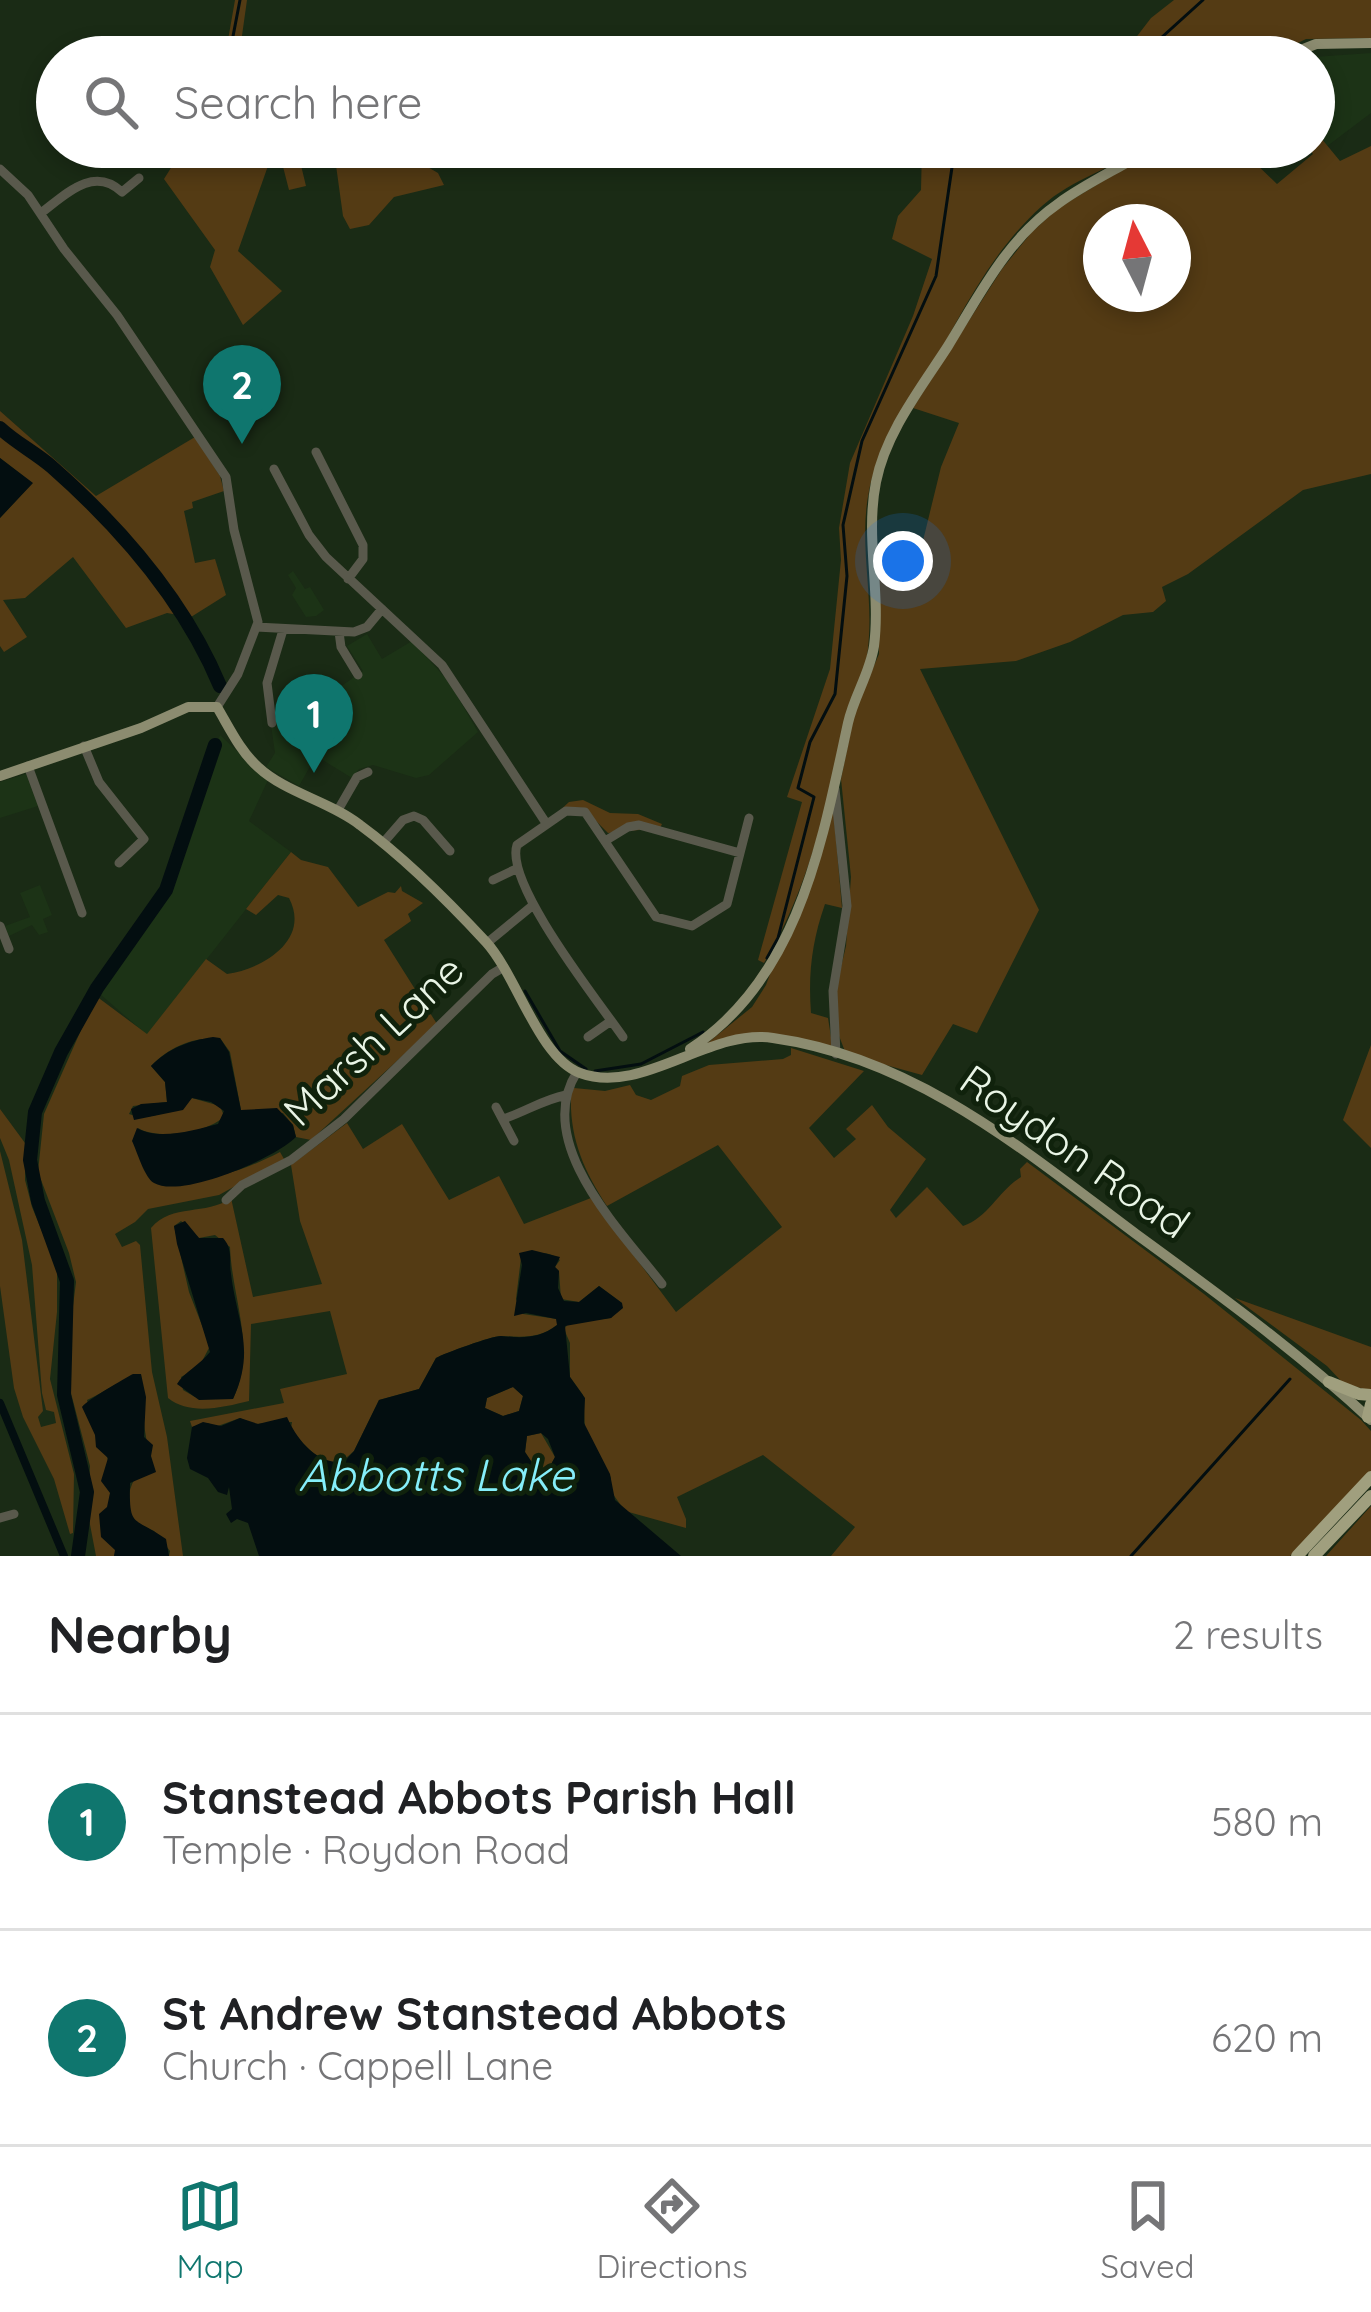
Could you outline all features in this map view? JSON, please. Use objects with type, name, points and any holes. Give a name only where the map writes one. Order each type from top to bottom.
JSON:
[{"type":"highway","points":[[1329,1382],[1371,1395]]},
{"type":"highway","points":[[1297,1556],[1371,1477]]},
{"type":"highway","points":[[1315,1556],[1371,1496]]},
{"type":"main road","points":[[1335,44],[1371,43]]},
{"type":"main road","points":[[683,1056],[730,1021],[757,989],[801,904],[835,789],[848,723],[874,649],[871,526],[876,480],[890,442],[1004,256],[1058,204],[1118,168]]},
{"type":"main road","points":[[0,776],[188,707],[217,707],[260,769],[338,810],[382,843],[487,943],[552,1050],[577,1072]]},
{"type":"main road","name":"Roydon Road","points":[[577,1072],[618,1077],[757,1036],[836,1054],[918,1082],[968,1110],[1228,1302],[1370,1414]]},
{"type":"street","points":[[0,169],[41,213],[117,315],[226,477],[238,545],[258,615],[238,674],[217,707]]},
{"type":"street","points":[[41,213],[84,182],[108,182],[122,191],[140,178]]},
{"type":"street","points":[[316,452],[363,545],[363,560],[348,579]]},
{"type":"street","points":[[274,470],[309,535],[348,579],[442,665],[546,824]]},
{"type":"street","points":[[256,627],[362,630],[382,610]]},
{"type":"street","points":[[272,723],[266,693],[283,630]]},
{"type":"street","points":[[339,632],[341,647],[358,675]]},
{"type":"street","points":[[84,746],[99,782],[144,839],[119,863]]},
{"type":"street","points":[[28,766],[82,913]]},
{"type":"street","points":[[338,810],[353,782],[368,772]]},
{"type":"street","points":[[835,789],[848,906],[833,991],[836,1054]]},
{"type":"street","points":[[622,1037],[532,906],[516,869],[517,845],[566,811],[582,811],[653,914],[680,926],[699,923],[727,904],[749,818]]},
{"type":"street","points":[[382,843],[403,820],[414,816],[424,820],[451,851]]},
{"type":"street","points":[[605,841],[628,826],[639,825],[740,853]]},
{"type":"street","points":[[493,880],[516,869]]},
{"type":"street","points":[[487,943],[532,906]]},
{"type":"street","points":[[0,926],[9,949]]},
{"type":"street","name":"Marsh Lane","points":[[226,1200],[242,1185],[291,1160],[344,1119],[504,967]]},
{"type":"street","points":[[588,1037],[611,1021]]},
{"type":"street","points":[[577,1072],[566,1095],[568,1132],[582,1176],[662,1284]]},
{"type":"street","points":[[502,1119],[566,1095]]},
{"type":"street","points":[[496,1107],[514,1141]]},
{"type":"street","points":[[0,1518],[14,1514]]},
{"type":"shaded area","points":[[235,0],[247,0],[242,36],[229,36]]},
{"type":"shaded area","points":[[1174,0],[1371,0],[1371,38],[1137,36]]},
{"type":"shaded area","points":[[1371,53],[1371,113],[1335,140],[1335,56]]},
{"type":"shaded area","points":[[1371,146],[1371,474],[1303,490],[1188,574],[1162,587],[1166,601],[1153,612],[1123,615],[1070,642],[1016,661],[920,669],[1039,910],[977,1033],[953,1024],[922,1075],[846,1054],[836,1028],[851,877],[841,779],[855,710],[879,654],[876,552],[918,561],[941,467],[959,423],[913,408],[1002,269],[1057,209],[1124,168],[1260,168],[1277,184],[1296,168],[1335,168],[1335,155],[1340,161]]},
{"type":"shaded area","points":[[171,168],[267,168],[238,251],[282,291],[243,325],[210,267],[215,250],[164,179]]},
{"type":"shaded area","points":[[283,168],[302,168],[306,186],[289,190]]},
{"type":"shaded area","points":[[336,168],[429,168],[444,185],[394,197],[369,225],[350,229],[343,216]]},
{"type":"shaded area","points":[[922,168],[1106,168],[1042,206],[1004,248],[882,454],[866,509],[869,618],[864,673],[803,880],[764,963],[758,960],[802,802],[787,797],[830,669],[841,560],[839,528],[850,463],[913,316],[932,259],[892,239],[898,216],[921,190]]},
{"type":"shaded area","points":[[0,411],[96,496],[195,437],[224,491],[192,502],[193,508],[184,511],[195,563],[215,559],[226,595],[191,617],[167,613],[126,628],[73,557],[25,598],[3,600],[27,637],[4,652],[0,646],[0,518],[32,483],[0,458]]},
{"type":"shaded area","points":[[293,571],[324,610],[316,616],[306,617],[292,595],[296,588],[288,575]]},
{"type":"shaded area","points":[[367,634],[382,659],[412,641],[449,682],[478,732],[429,775],[416,778],[373,765],[359,769],[352,778],[316,756],[299,786],[266,767],[275,753],[271,725],[314,705],[363,671],[347,646]]},
{"type":"shaded area","points":[[220,735],[268,780],[249,821],[291,852],[147,1035],[100,994],[168,892]]},
{"type":"shaded area","points":[[26,774],[38,806],[0,818],[0,782]]},
{"type":"shaded area","points":[[583,800],[610,813],[638,814],[662,824],[660,828],[608,833],[583,808],[569,807],[557,813],[569,802]]},
{"type":"shaded area","points":[[833,805],[842,908],[825,904],[810,985],[811,1013],[828,1018],[833,1050],[769,1036],[705,1045],[752,1007],[766,985]]},
{"type":"shaded area","points":[[291,852],[301,860],[328,867],[358,907],[395,893],[401,886],[423,903],[408,914],[411,921],[384,940],[437,1024],[311,1140],[296,1137],[283,1113],[241,1110],[230,1052],[220,1038],[182,1044],[151,1066],[165,1082],[167,1102],[133,1106],[129,1114],[154,1116],[192,1098],[220,1106],[224,1116],[207,1127],[183,1133],[157,1134],[138,1128],[148,1177],[201,1178],[232,1172],[280,1152],[284,1159],[219,1195],[148,1209],[115,1234],[122,1247],[136,1241],[140,1245],[152,1372],[167,1437],[183,1556],[169,1556],[154,1531],[131,1520],[132,1485],[151,1456],[141,1375],[87,1400],[109,1467],[105,1538],[116,1550],[114,1556],[96,1556],[88,1514],[90,1466],[65,1370],[76,1282],[38,1172],[44,1114],[96,996],[147,1034],[206,959],[227,974],[255,966],[280,950],[294,927],[289,898],[278,895],[256,915],[246,909]]},
{"type":"shaded area","points":[[40,885],[52,915],[43,919],[48,932],[39,935],[32,925],[9,936],[5,926],[30,917],[20,893]]},
{"type":"shaded area","points":[[1371,1045],[1371,1148],[1343,1120]]},
{"type":"shaded area","points":[[791,1048],[864,1071],[809,1128],[834,1158],[856,1139],[846,1129],[872,1105],[888,1127],[926,1159],[890,1210],[896,1218],[927,1187],[963,1226],[980,1217],[1021,1177],[1020,1169],[1027,1162],[1204,1294],[1361,1420],[1371,1431],[1371,1471],[1290,1556],[831,1556],[855,1527],[763,1455],[677,1497],[686,1528],[625,1511],[610,1490],[611,1478],[585,1427],[583,1395],[570,1377],[570,1343],[564,1329],[569,1323],[611,1318],[622,1303],[599,1286],[579,1302],[561,1299],[555,1267],[560,1260],[546,1254],[521,1258],[516,1299],[523,1314],[557,1319],[557,1325],[537,1335],[488,1339],[436,1358],[419,1389],[379,1400],[354,1451],[339,1464],[312,1452],[291,1429],[292,1422],[254,1424],[240,1418],[215,1427],[208,1423],[192,1427],[190,1421],[284,1403],[280,1389],[347,1374],[330,1311],[251,1324],[249,1401],[197,1408],[168,1398],[151,1228],[169,1215],[231,1198],[253,1297],[322,1284],[300,1221],[291,1165],[347,1123],[363,1149],[402,1124],[449,1200],[499,1176],[524,1224],[591,1198],[676,1312],[782,1227],[718,1145],[607,1206],[579,1152],[571,1093],[574,1088],[605,1091],[630,1085],[636,1095],[651,1100],[680,1086],[682,1076],[709,1065],[791,1055]],"holes":[[[181,1221],[199,1238],[215,1235],[230,1247],[243,1342],[240,1380],[233,1399],[195,1397],[183,1390],[181,1377],[199,1367],[210,1346],[189,1292],[174,1226]]]},
{"type":"shaded area","points":[[0,1109],[25,1143],[25,1180],[57,1268],[50,1379],[74,1474],[70,1534],[54,1479],[14,1388],[0,1286],[0,1151],[22,1240],[43,1411],[38,1417],[41,1427],[56,1423],[42,1393],[32,1265],[0,1138]]},
{"type":"shaded area","points":[[1235,1298],[1371,1347],[1371,1391],[1343,1383]]},
{"type":"shaded area","points":[[513,1387],[523,1396],[519,1411],[503,1416],[485,1408],[487,1398]]},
{"type":"shaded area","points":[[541,1433],[555,1457],[548,1470],[535,1467],[525,1452],[527,1436]]},
{"type":"shaded area","points":[[1371,1506],[1371,1556],[1326,1556]]},
{"type":"water","points":[[0,458],[33,483],[0,518]]},
{"type":"water","points":[[220,1038],[229,1052],[241,1110],[277,1108],[293,1125],[296,1137],[228,1174],[185,1186],[154,1183],[132,1141],[137,1128],[156,1134],[188,1131],[218,1124],[224,1111],[192,1098],[183,1110],[134,1120],[131,1109],[167,1102],[165,1082],[151,1066],[179,1046]]},
{"type":"water","points":[[185,1221],[199,1238],[223,1238],[229,1250],[244,1350],[233,1399],[199,1400],[177,1384],[210,1352],[177,1244],[174,1226]]},
{"type":"water","name":"Abbotts Lake","points":[[532,1250],[560,1257],[555,1267],[564,1301],[579,1302],[599,1286],[622,1303],[623,1308],[611,1318],[565,1326],[570,1377],[585,1398],[584,1423],[610,1474],[615,1500],[681,1556],[259,1556],[248,1523],[237,1519],[231,1523],[226,1514],[232,1509],[229,1487],[227,1495],[218,1492],[208,1478],[190,1469],[192,1427],[203,1422],[221,1426],[240,1418],[258,1424],[287,1417],[316,1455],[344,1462],[379,1400],[419,1389],[436,1358],[488,1339],[537,1335],[557,1325],[556,1319],[526,1313],[514,1316],[522,1265],[519,1253]],"holes":[[[513,1387],[523,1396],[519,1411],[503,1416],[485,1408],[487,1398]],[[541,1433],[555,1457],[548,1470],[535,1467],[525,1452],[527,1436]]]},
{"type":"water","points":[[133,1374],[141,1374],[146,1397],[144,1437],[153,1445],[156,1472],[130,1483],[132,1515],[166,1539],[169,1556],[114,1556],[115,1550],[101,1537],[99,1514],[107,1507],[110,1493],[101,1481],[108,1458],[96,1447],[82,1407]]},
{"type":"waterway","points":[[233,36],[240,0]]},
{"type":"waterway","points":[[1163,36],[1203,0]]},
{"type":"waterway","points":[[767,958],[778,938],[814,797],[798,788],[810,742],[835,694],[847,576],[843,525],[862,441],[936,276],[952,168]]},
{"type":"waterway","points":[[0,428],[52,467],[126,541],[189,625],[220,686]]},
{"type":"waterway","points":[[78,1556],[87,1492],[64,1395],[67,1281],[38,1201],[30,1160],[35,1112],[97,988],[166,890],[215,745]]},
{"type":"waterway","points":[[525,991],[560,1051],[586,1069]]},
{"type":"waterway","points":[[595,1071],[641,1064],[703,1032]]},
{"type":"waterway","points":[[1131,1556],[1290,1379]]},
{"type":"waterway","points":[[0,1403],[64,1556]]},
{"type":"place","name":"St Andrew Stanstead Abbots","points":[[242,444]]},
{"type":"place","name":"Stanstead Abbots Parish Hall","points":[[314,773]]}]
